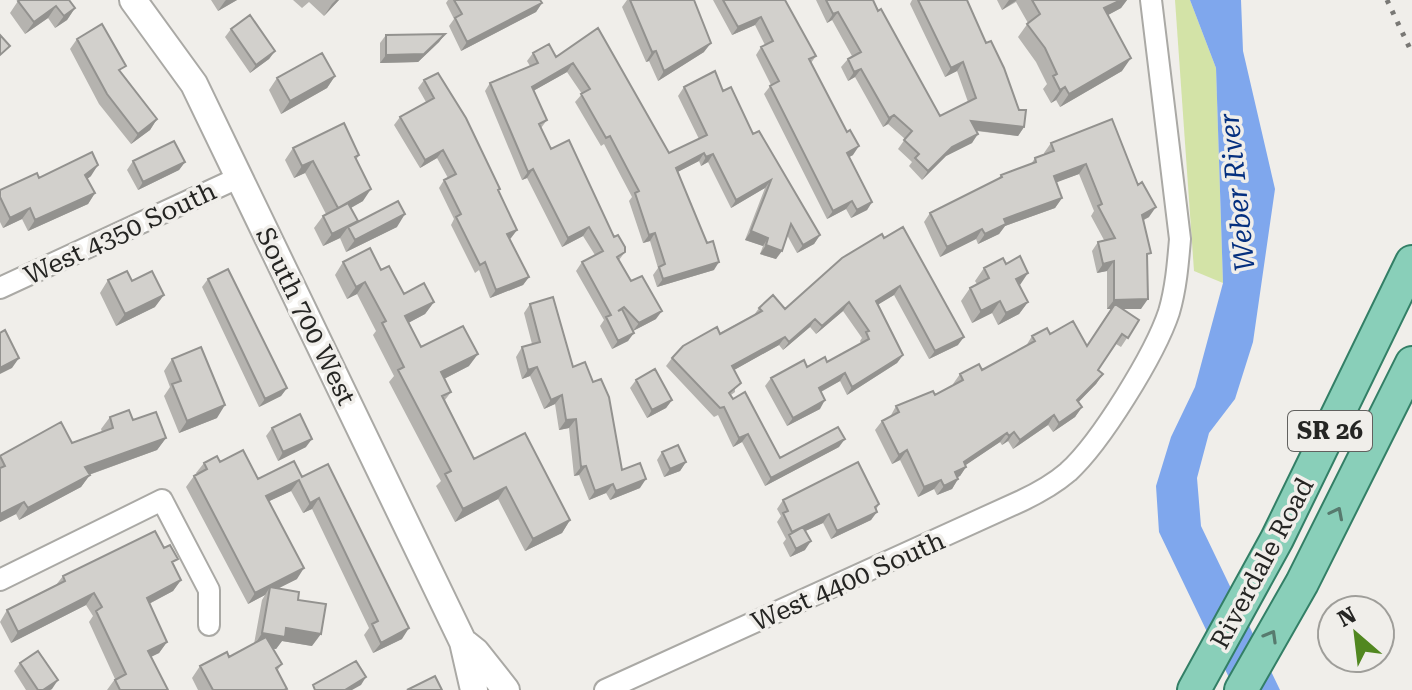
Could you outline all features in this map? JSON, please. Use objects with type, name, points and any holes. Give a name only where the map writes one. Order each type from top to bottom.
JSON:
[{"type":"main road","name":"Riverdale Road","points":[[1194,690],[1277,539],[1412,262]]},
{"type":"main road","name":"Riverdale Road","points":[[1241,690],[1302,583],[1408,372]]},
{"type":"street","name":"South 700 West","points":[[133,0],[194,84],[240,177],[463,642],[474,690]]},
{"type":"street","name":"West 4400 South","points":[[605,690],[1021,501],[1055,482],[1082,457],[1147,358],[1168,314],[1175,284],[1180,239],[1151,0]]},
{"type":"street","name":"West 4350 South","points":[[0,288],[240,177]]},
{"type":"street","points":[[0,580],[162,500],[209,590],[209,625]]},
{"type":"street","name":"South 700 West","points":[[463,642],[476,652],[506,690]]},
{"type":"green space","points":[[1175,0],[1190,0],[1216,68],[1223,283],[1194,271]]},
{"type":"water","name":"Weber River","points":[[1190,0],[1241,0],[1243,51],[1275,189],[1253,342],[1235,399],[1209,433],[1197,478],[1201,526],[1280,690],[1235,690],[1159,532],[1156,486],[1171,437],[1195,387],[1223,283],[1216,68]]},
{"type":"building","points":[[20,0],[69,0],[75,8],[64,16],[56,6],[34,22]]},
{"type":"building","points":[[454,0],[540,0],[542,3],[467,42],[455,18],[462,14]]},
{"type":"building","points":[[630,0],[694,0],[711,43],[664,71],[656,51],[652,52]]},
{"type":"building","points":[[723,0],[785,0],[816,56],[809,59],[847,132],[850,130],[859,146],[847,153],[872,202],[857,210],[852,201],[833,211],[770,86],[779,81],[761,47],[773,41],[761,17],[738,27]]},
{"type":"building","points":[[826,0],[873,0],[878,11],[881,9],[940,116],[976,98],[963,62],[951,68],[918,0],[967,0],[986,43],[991,41],[1004,68],[1019,110],[1026,110],[1024,127],[971,121],[978,134],[952,147],[928,171],[915,158],[919,154],[904,140],[912,131],[894,115],[889,118],[861,69],[854,72],[848,59],[861,52],[838,12],[833,14]]},
{"type":"building","points":[[1032,0],[1121,0],[1104,8],[1131,58],[1069,94],[1065,87],[1060,90],[1053,76],[1057,74],[1045,48],[1027,24],[1040,14]]},
{"type":"building","points":[[250,15],[275,51],[256,65],[231,29]]},
{"type":"building","points":[[102,24],[126,66],[119,70],[157,119],[138,134],[107,94],[77,39]]},
{"type":"building","points":[[598,28],[669,153],[707,135],[684,87],[715,71],[723,91],[731,87],[753,134],[759,131],[820,235],[803,245],[791,224],[782,251],[766,245],[768,238],[751,231],[771,180],[736,200],[713,154],[706,157],[704,153],[676,168],[707,243],[713,241],[719,262],[663,279],[659,267],[665,264],[655,233],[649,235],[635,193],[639,191],[610,136],[606,138],[581,94],[590,89],[573,63],[532,87],[547,120],[539,124],[551,149],[569,140],[614,237],[618,235],[625,247],[625,252],[617,257],[631,281],[642,276],[662,311],[639,323],[624,307],[618,311],[622,309],[634,333],[618,341],[606,317],[611,315],[582,262],[603,251],[589,227],[568,238],[533,169],[528,172],[490,83],[538,63],[533,53],[549,44],[556,57]]},
{"type":"building","points":[[445,34],[424,54],[386,55],[386,35]]},
{"type":"building","points":[[0,35],[10,46],[0,55]]},
{"type":"building","points":[[322,53],[335,76],[290,101],[277,78]]},
{"type":"building","points":[[438,73],[466,118],[517,230],[507,234],[529,277],[496,290],[485,262],[480,265],[456,217],[461,214],[444,180],[456,174],[443,150],[425,160],[400,117],[434,98],[424,80]]},
{"type":"building","points":[[1112,119],[1138,185],[1142,182],[1156,207],[1142,215],[1151,253],[1147,254],[1148,299],[1114,300],[1114,261],[1103,264],[1098,242],[1115,238],[1098,206],[1102,204],[1086,164],[1054,176],[1062,198],[1004,219],[1006,224],[985,234],[982,229],[947,247],[930,213],[1001,175],[1036,162],[1035,158],[1054,151],[1051,143]]},
{"type":"building","points":[[344,123],[359,155],[355,157],[371,189],[338,208],[313,161],[302,166],[293,148]]},
{"type":"building","points":[[174,141],[185,162],[143,182],[133,161]]},
{"type":"building","points":[[92,152],[98,165],[85,175],[95,193],[35,220],[30,208],[10,218],[0,190],[37,173],[39,178]]},
{"type":"building","points":[[398,201],[405,214],[355,240],[348,227]]},
{"type":"building","points":[[348,203],[358,221],[332,234],[323,216]]},
{"type":"building","points":[[903,227],[964,337],[935,351],[900,286],[876,301],[903,355],[852,387],[845,373],[819,388],[825,400],[793,418],[771,378],[804,360],[807,367],[825,357],[827,362],[869,339],[866,332],[869,331],[849,302],[822,326],[815,319],[789,342],[785,337],[732,366],[741,383],[729,393],[733,399],[745,392],[780,458],[838,427],[845,439],[771,478],[748,434],[739,438],[724,407],[720,408],[672,358],[683,346],[717,327],[720,334],[762,311],[759,308],[773,295],[785,309],[842,258],[882,234],[884,238]]},
{"type":"building","points":[[370,248],[381,270],[389,266],[404,294],[424,283],[434,302],[405,316],[421,347],[463,326],[478,354],[441,372],[451,392],[442,396],[474,459],[525,433],[570,520],[533,539],[506,487],[463,509],[445,474],[451,471],[398,370],[404,367],[382,323],[386,321],[365,282],[356,287],[343,262]]},
{"type":"building","points":[[1020,256],[1028,273],[1016,279],[1028,302],[1006,313],[1000,301],[981,311],[970,288],[989,278],[984,268],[1003,258],[1006,264]]},
{"type":"building","points":[[228,269],[287,388],[265,399],[208,279]]},
{"type":"building","points":[[127,271],[132,281],[152,271],[164,295],[125,314],[108,280]]},
{"type":"building","points":[[553,297],[573,367],[585,362],[593,382],[601,379],[609,397],[622,470],[640,463],[646,479],[616,491],[613,484],[595,491],[586,466],[581,467],[576,419],[566,420],[562,395],[551,400],[537,367],[528,370],[522,347],[540,342],[530,304]]},
{"type":"building","points":[[1115,304],[1139,320],[1128,338],[1122,334],[1098,370],[1103,374],[1077,400],[1082,407],[1059,423],[1054,415],[1020,440],[1014,432],[1009,436],[1007,433],[964,462],[966,467],[955,472],[958,479],[944,486],[941,480],[924,487],[907,450],[899,455],[882,421],[899,412],[896,406],[933,391],[935,395],[963,380],[960,374],[979,364],[982,370],[1035,341],[1032,336],[1047,328],[1050,334],[1073,321],[1087,346]]},
{"type":"building","points":[[5,330],[19,358],[0,368],[0,333]]},
{"type":"building","points":[[201,347],[225,405],[187,421],[172,384],[181,381],[172,359]]},
{"type":"building","points":[[655,369],[672,400],[652,410],[636,380]]},
{"type":"building","points":[[129,410],[133,420],[156,412],[166,438],[85,467],[90,475],[28,508],[24,502],[0,514],[0,468],[5,466],[0,456],[61,422],[72,443],[113,428],[110,417]]},
{"type":"building","points":[[300,414],[312,439],[283,452],[272,428]]},
{"type":"building","points":[[678,445],[686,462],[670,469],[662,452]]},
{"type":"building","points":[[243,450],[258,479],[294,461],[302,477],[328,464],[409,628],[381,643],[372,624],[378,621],[319,498],[310,503],[299,480],[266,496],[304,568],[255,593],[194,476],[207,469],[204,463],[217,456],[220,462]]},
{"type":"building","points":[[858,462],[879,504],[875,507],[877,512],[837,531],[829,514],[792,532],[783,513],[788,511],[783,500]]},
{"type":"building","points":[[803,527],[811,541],[796,549],[789,535]]},
{"type":"building","points":[[155,531],[164,548],[170,545],[178,559],[172,562],[181,580],[147,598],[167,642],[148,651],[168,690],[120,690],[115,680],[126,674],[96,611],[102,607],[94,593],[18,632],[7,610],[65,581],[63,576]]},
{"type":"building","points":[[270,587],[299,592],[298,600],[326,604],[321,634],[286,628],[285,637],[262,633]]},
{"type":"building","points":[[266,637],[282,664],[276,668],[287,689],[213,690],[200,666],[227,652],[229,657]]},
{"type":"building","points":[[38,651],[58,680],[43,690],[38,690],[20,663]]},
{"type":"building","points":[[356,661],[366,677],[345,690],[315,690],[313,685]]},
{"type":"building","points":[[435,676],[442,690],[407,690]]},
{"type":"railway","points":[[1387,0],[1412,53]]}]
